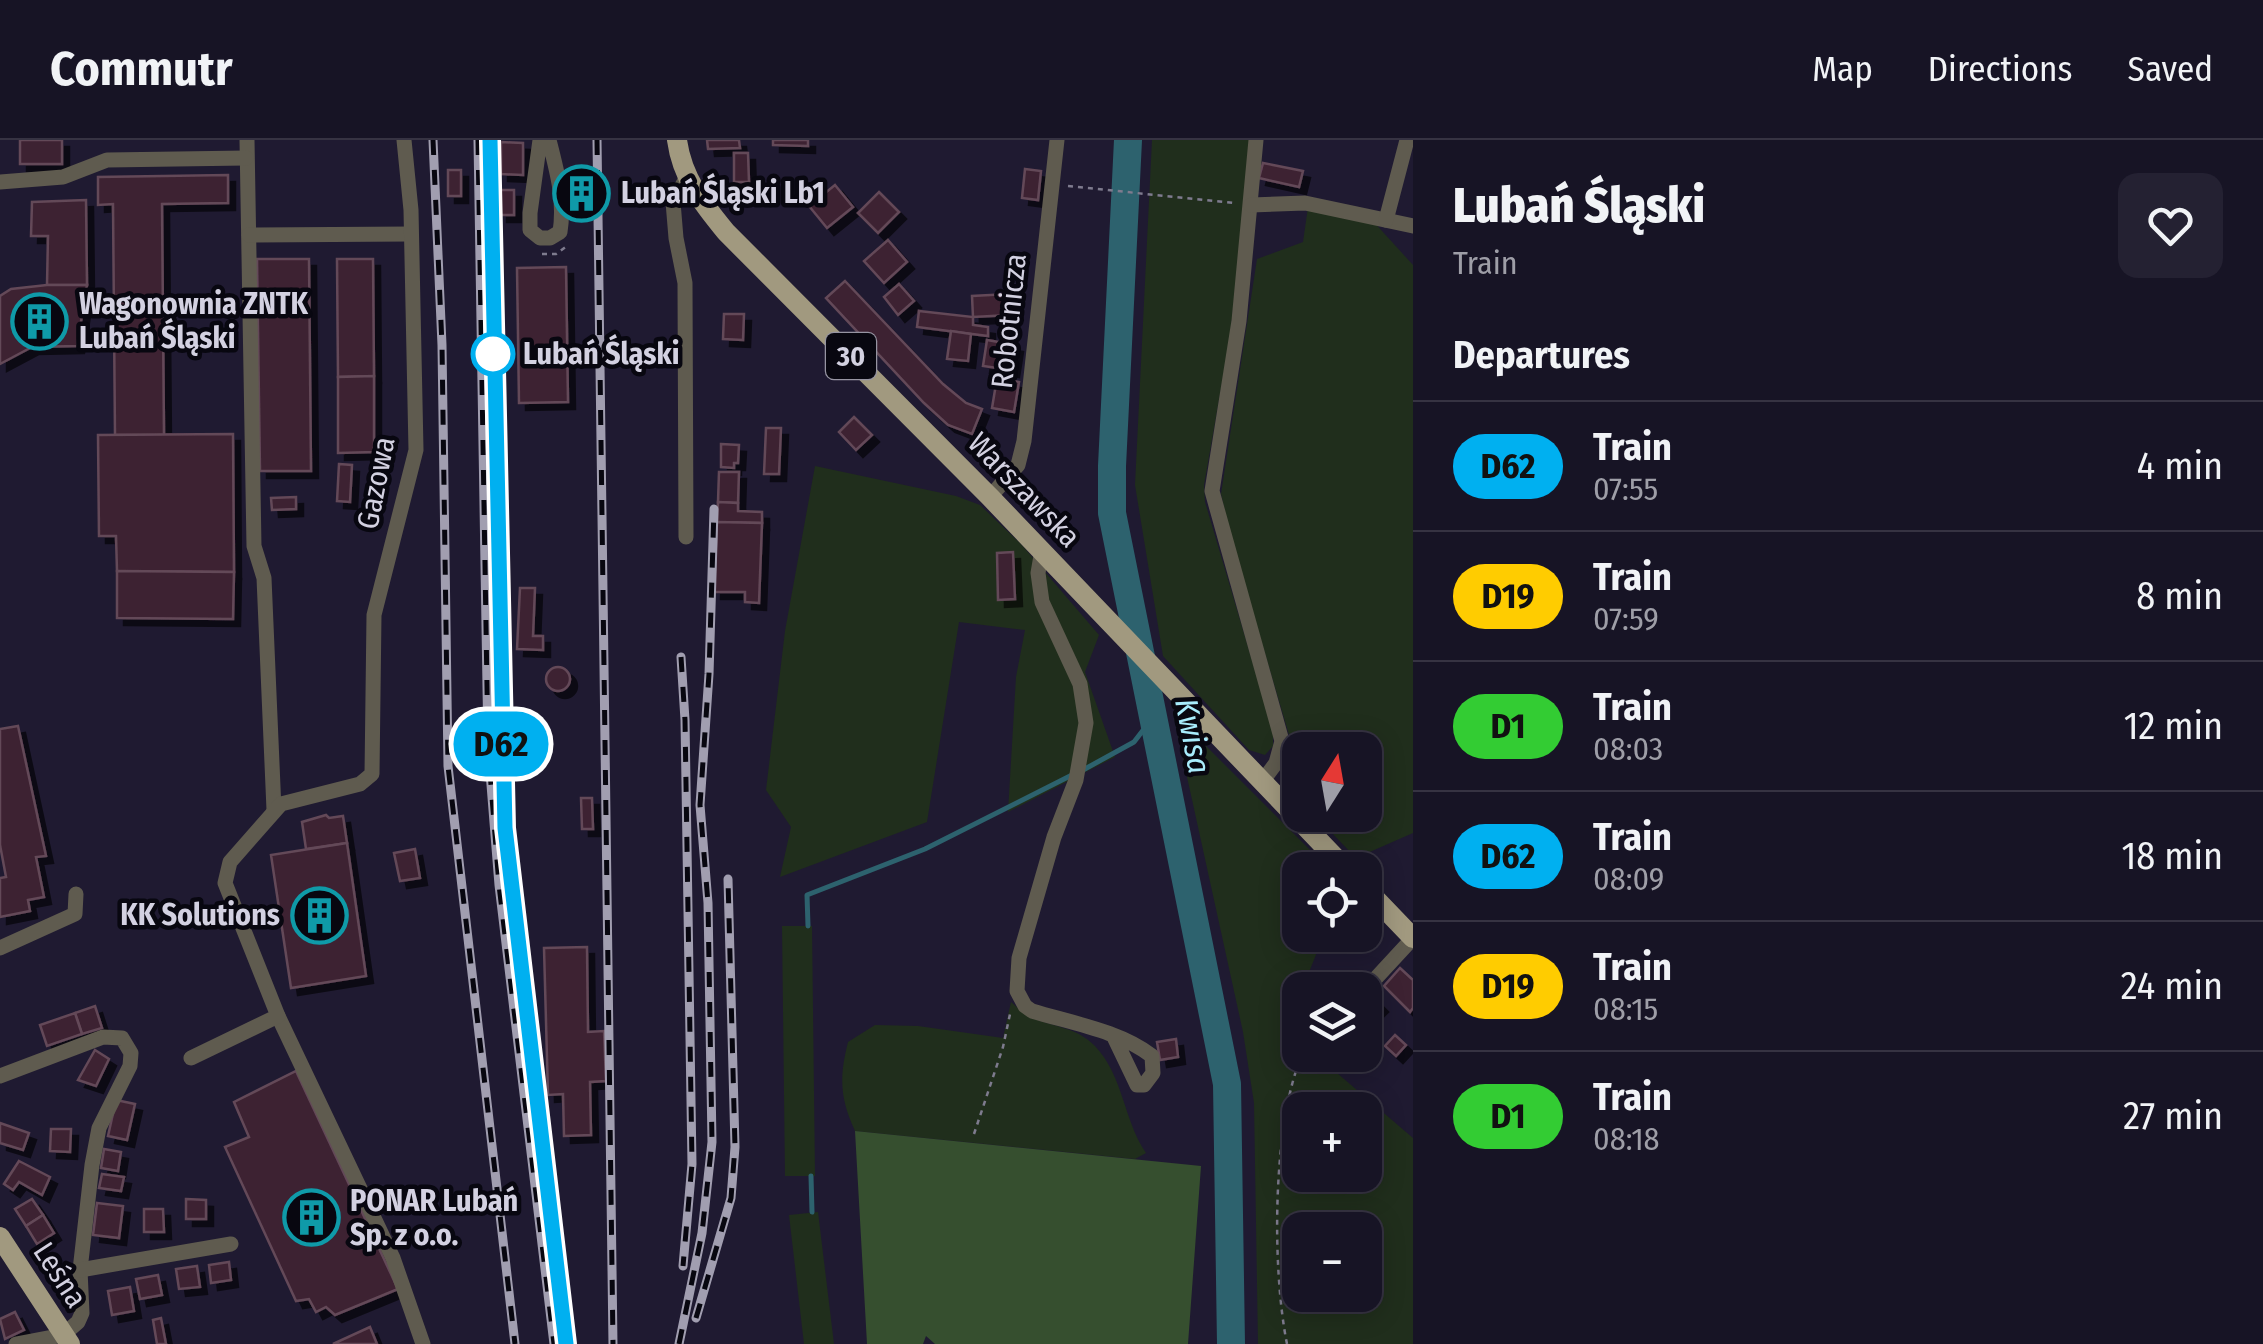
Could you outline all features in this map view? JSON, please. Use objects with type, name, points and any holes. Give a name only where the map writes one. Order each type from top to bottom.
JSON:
[{"type":"main road","name":"Warszawska","points":[[677,140],[687,177],[726,232],[990,496],[1330,852]]},
{"type":"main road","points":[[1382,906],[1413,938]]},
{"type":"main road","name":"Leśna","points":[[0,1238],[66,1339]]},
{"type":"street","points":[[247,140],[254,546],[264,578],[274,810],[230,862],[224,877],[278,1016],[393,1258],[422,1344]]},
{"type":"street","name":"Gazowa","points":[[274,810],[290,799],[360,784],[372,774],[374,615],[416,450],[409,170],[404,140]]},
{"type":"street","points":[[540,140],[530,230],[540,238],[550,238],[560,232],[562,216],[560,185],[549,140]]},
{"type":"street","name":"Robotnicza","points":[[990,496],[1018,465],[1024,441],[1057,140]]},
{"type":"street","points":[[1255,775],[1276,763],[1282,741],[1212,491],[1239,321],[1256,140]]},
{"type":"street","points":[[1386,220],[1406,140]]},
{"type":"street","points":[[0,182],[63,177],[107,160],[246,158]]},
{"type":"street","points":[[686,537],[685,283],[674,202],[687,177]]},
{"type":"street","points":[[1252,204],[1305,202],[1413,226]]},
{"type":"street","points":[[248,235],[411,234]]},
{"type":"street","points":[[1045,554],[1038,573],[1040,596],[1080,684],[1086,731],[1076,780],[1023,942],[1017,991],[1032,1011],[1114,1037]]},
{"type":"street","points":[[0,948],[74,914],[76,894]]},
{"type":"street","points":[[1382,972],[1413,938]]},
{"type":"street","points":[[191,1058],[278,1016]]},
{"type":"street","points":[[0,1076],[103,1038],[122,1038],[131,1053],[130,1066],[99,1128],[92,1165],[80,1270],[82,1313],[66,1339],[16,1344]]},
{"type":"street","points":[[80,1270],[230,1244]]},
{"type":"path","points":[[1052,184],[1252,204]]},
{"type":"path","points":[[488,256],[495,255]]},
{"type":"path","points":[[596,279],[602,279]]},
{"type":"path","points":[[596,330],[603,330]]},
{"type":"path","points":[[489,331],[496,332]]},
{"type":"path","points":[[597,395],[604,394]]},
{"type":"path","points":[[974,1134],[1010,1015]]},
{"type":"path","points":[[1287,1344],[1278,1220],[1285,1130],[1298,1072]]},
{"type":"green space","points":[[1152,140],[1251,140],[1230,337],[1204,485],[1205,502],[1273,731],[1273,746],[1265,755],[1249,750],[1163,656],[1135,485]]},
{"type":"green space","points":[[1308,207],[1372,220],[1413,265],[1413,833],[1370,852],[1350,852],[1331,832],[1382,832],[1382,732],[1288,732],[1221,494],[1257,259],[1303,242]]},
{"type":"green space","points":[[815,466],[956,496],[980,505],[1021,544],[1099,635],[1085,672],[1115,757],[1008,812],[1016,677],[1025,630],[959,622],[927,822],[780,877],[791,827],[766,790],[785,631]],"holes":[[[997,553],[1013,553],[1014,599],[998,599]]]},
{"type":"green space","points":[[1173,713],[1282,822],[1282,832],[1292,832],[1312,852],[1282,852],[1282,952],[1317,952],[1309,972],[1282,972],[1282,1072],[1336,1072],[1359,1092],[1282,1092],[1282,1192],[1382,1192],[1382,1111],[1413,1138],[1413,1344],[1258,1344],[1254,1103],[1243,1032]]},
{"type":"green space","points":[[782,926],[812,926],[815,1176],[785,1176]]},
{"type":"green space","points":[[1011,1002],[1027,1016],[1072,1031],[1095,1046],[1112,1071],[1146,1153],[1135,1159],[855,1131],[842,1088],[848,1042],[875,1025],[918,1026],[1003,1038]]},
{"type":"green space","points":[[855,1131],[1201,1166],[1188,1344],[935,1344],[926,1336],[923,1344],[867,1344]]},
{"type":"green space","points":[[818,1212],[834,1344],[804,1344],[789,1215]]},
{"type":"building","points":[[20,140],[62,140],[62,164],[20,164]]},
{"type":"building","points":[[707,140],[739,140],[740,148],[708,149]]},
{"type":"building","points":[[773,140],[808,140],[808,146],[773,145]]},
{"type":"building","points":[[501,142],[523,143],[523,175],[501,174]]},
{"type":"building","points":[[734,153],[748,153],[749,182],[734,182]]},
{"type":"building","points":[[1263,163],[1303,171],[1299,187],[1259,178]]},
{"type":"building","points":[[1025,169],[1041,171],[1038,200],[1022,198]]},
{"type":"building","points":[[448,170],[461,170],[461,196],[448,196]]},
{"type":"building","points":[[228,175],[228,203],[162,204],[164,435],[115,435],[113,204],[98,205],[98,177]]},
{"type":"building","name":"Lubań Śląski Lb1","points":[[576,179],[587,179],[588,207],[577,207]]},
{"type":"building","points":[[835,185],[853,207],[827,228],[809,206]]},
{"type":"building","points":[[500,190],[514,190],[514,215],[500,215]]},
{"type":"building","points":[[879,192],[899,212],[878,233],[858,213]]},
{"type":"building","points":[[86,200],[87,285],[47,285],[48,236],[31,236],[32,202]]},
{"type":"building","points":[[888,240],[907,262],[884,283],[864,261]]},
{"type":"building","points":[[257,259],[309,259],[311,471],[260,471]]},
{"type":"building","points":[[337,259],[373,259],[374,376],[338,377]]},
{"type":"building","points":[[566,267],[568,402],[519,403],[517,268]]},
{"type":"building","points":[[845,281],[943,384],[966,403],[982,409],[972,434],[948,425],[924,403],[826,298]]},
{"type":"building","points":[[899,284],[914,301],[898,315],[884,297]]},
{"type":"building","name":"Wagonownia ZNTK Lubań Śląski","points":[[87,285],[77,346],[32,347],[0,364],[0,296],[11,289]]},
{"type":"building","points":[[1009,294],[1010,315],[973,317],[972,296]]},
{"type":"building","points":[[919,311],[973,317],[973,325],[988,327],[988,336],[917,327]]},
{"type":"building","points":[[724,314],[744,314],[743,340],[723,339]]},
{"type":"building","points":[[951,331],[971,334],[968,361],[947,359]]},
{"type":"building","points":[[987,340],[1016,345],[1012,370],[983,366]]},
{"type":"building","points":[[374,376],[374,452],[338,453],[338,377]]},
{"type":"building","points":[[997,378],[1019,382],[1014,412],[992,408]]},
{"type":"building","points":[[854,417],[872,435],[856,450],[839,432]]},
{"type":"building","points":[[766,428],[781,428],[779,474],[764,474]]},
{"type":"building","points":[[233,434],[234,572],[117,571],[116,536],[99,536],[98,435]]},
{"type":"building","points":[[721,444],[739,445],[734,468],[721,467]]},
{"type":"building","points":[[339,464],[352,465],[350,502],[337,501]]},
{"type":"building","points":[[719,472],[739,472],[738,503],[718,502]]},
{"type":"building","points":[[296,497],[296,509],[272,510],[271,498]]},
{"type":"building","points":[[718,502],[738,503],[738,511],[762,512],[762,523],[717,522]]},
{"type":"building","points":[[717,522],[762,523],[759,603],[745,602],[745,592],[714,592]]},
{"type":"building","points":[[1013,552],[1015,599],[998,600],[997,553]]},
{"type":"building","points":[[117,571],[234,572],[233,619],[117,618]]},
{"type":"building","points":[[520,588],[535,588],[533,636],[543,636],[543,650],[517,649]]},
{"type":"building","points":[[558,667],[570,679],[558,691],[546,679]]},
{"type":"building","points":[[18,726],[46,856],[36,857],[44,897],[28,900],[30,911],[0,917],[0,878],[6,877],[0,845],[0,729]]},
{"type":"building","points":[[581,798],[592,798],[593,829],[582,829]]},
{"type":"building","points":[[326,815],[343,816],[347,843],[306,849],[302,822]]},
{"type":"building","name":"KK Solutions","points":[[347,843],[366,976],[291,988],[271,855]]},
{"type":"building","points":[[415,849],[420,878],[400,881],[394,853]]},
{"type":"building","points":[[587,947],[588,1032],[604,1031],[606,1081],[590,1082],[591,1135],[564,1136],[563,1094],[548,1095],[544,948]]},
{"type":"building","points":[[1400,968],[1413,980],[1410,1012],[1384,986]]},
{"type":"building","points":[[95,1006],[102,1028],[82,1034],[75,1013]]},
{"type":"building","points":[[75,1013],[82,1034],[47,1046],[40,1025]]},
{"type":"building","points":[[1395,1035],[1406,1045],[1396,1056],[1385,1046]]},
{"type":"building","points":[[1176,1039],[1178,1057],[1160,1060],[1157,1042]]},
{"type":"building","points":[[95,1050],[109,1059],[96,1086],[78,1080]]},
{"type":"building","name":"PONAR Lubań Sp. z o.o.","points":[[296,1071],[398,1289],[335,1315],[326,1307],[316,1312],[309,1299],[296,1301],[225,1147],[249,1137],[234,1102]]},
{"type":"building","points":[[116,1100],[135,1104],[127,1140],[108,1136]]},
{"type":"building","points":[[0,1123],[29,1133],[23,1150],[0,1143]]},
{"type":"building","points":[[51,1129],[71,1129],[70,1152],[50,1151]]},
{"type":"building","points":[[104,1149],[121,1152],[118,1171],[101,1168]]},
{"type":"building","points":[[19,1161],[50,1177],[42,1195],[19,1182],[13,1190],[4,1184]]},
{"type":"building","points":[[102,1174],[124,1177],[121,1191],[99,1188]]},
{"type":"building","points":[[32,1199],[43,1215],[26,1226],[15,1209]]},
{"type":"building","points":[[186,1199],[206,1200],[206,1219],[186,1219]]},
{"type":"building","points":[[97,1203],[123,1206],[119,1238],[93,1235]]},
{"type":"building","points":[[144,1209],[163,1209],[164,1232],[144,1232]]},
{"type":"building","points":[[43,1215],[54,1233],[37,1244],[26,1226]]},
{"type":"building","points":[[229,1262],[231,1280],[211,1283],[209,1265]]},
{"type":"building","points":[[197,1266],[200,1287],[179,1289],[176,1269]]},
{"type":"building","points":[[158,1275],[162,1295],[140,1299],[136,1279]]},
{"type":"building","points":[[130,1287],[134,1311],[112,1315],[108,1291]]},
{"type":"building","points":[[15,1312],[24,1330],[5,1339],[0,1319]]},
{"type":"building","points":[[161,1318],[166,1344],[157,1344],[153,1320]]},
{"type":"building","points":[[370,1327],[377,1344],[333,1344]]},
{"type":"waterway","name":"Kwisa","points":[[1128,140],[1112,513],[1227,1084],[1231,1344]]},
{"type":"waterway","points":[[1083,770],[1134,742],[1154,716]]},
{"type":"waterway","points":[[808,926],[807,895],[925,849],[1072,775]]},
{"type":"waterway","points":[[811,1176],[812,1212]]},
{"type":"railway","points":[[433,140],[442,345],[448,766],[515,1344]]},
{"type":"railway","points":[[478,140],[488,747],[499,885],[554,1344]]},
{"type":"railway","points":[[597,140],[613,1344]]},
{"type":"railway","points":[[679,1344],[702,1233],[712,1142],[708,903],[700,805],[714,509]]},
{"type":"railway","points":[[681,657],[692,1164],[683,1266]]},
{"type":"railway","points":[[696,1318],[731,1198],[735,1147],[728,879]]},
{"type":"train","name":"D62","points":[[490,140],[505,828],[566,1344]]},
{"type":"place","name":"Lubań Śląski Lb1","points":[[582,193]]},
{"type":"place","name":"Wagonownia ZNTK Lubań Śląski","points":[[40,321]]},
{"type":"place","name":"Lubań Śląski","points":[[493,354]]},
{"type":"place","name":"KK Solutions","points":[[319,915]]},
{"type":"place","name":"PONAR Lubań Sp. z o.o.","points":[[311,1218]]}]
